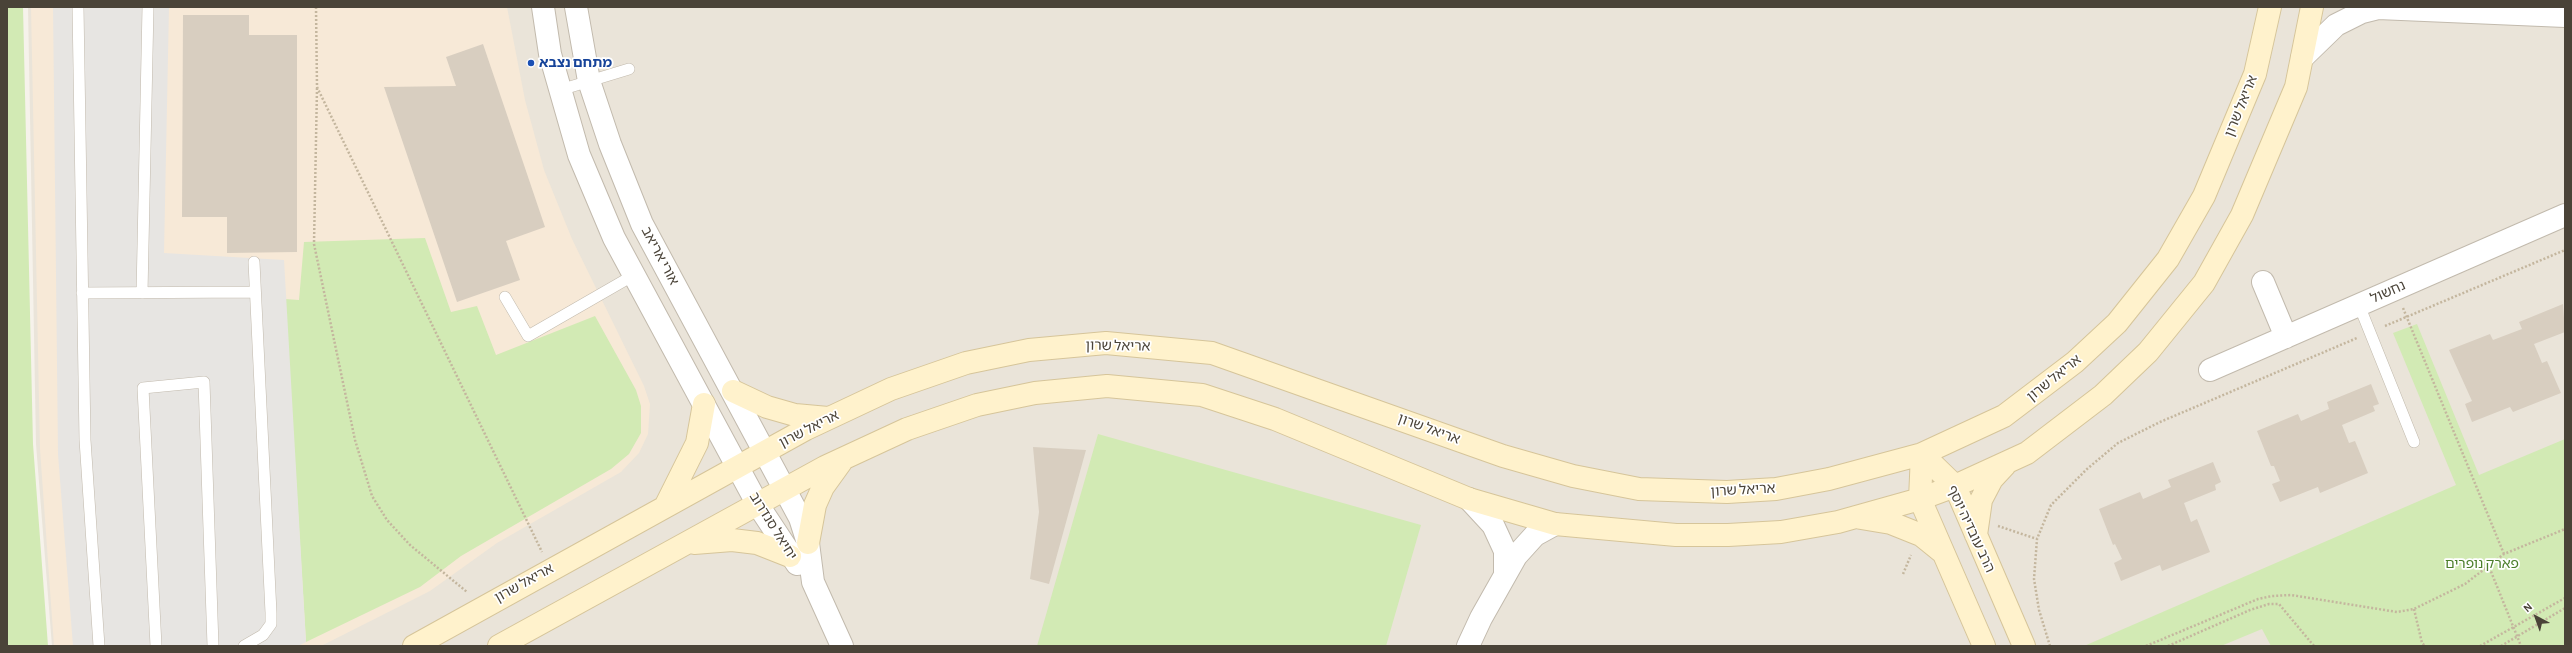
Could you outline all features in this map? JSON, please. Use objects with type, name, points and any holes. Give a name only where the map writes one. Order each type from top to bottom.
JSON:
[{"type":"main road","name":"אריאל שרון","points":[[414,646],[483,606],[666,505],[829,418],[891,390],[966,363],[1029,350],[1106,343],[1212,353],[1503,456],[1573,476],[1639,489],[1727,492],[1776,489],[1829,479],[1922,454],[2004,416],[2075,362],[2117,323],[2168,259],[2204,196],[2255,74],[2270,7]]},
{"type":"main road","points":[[499,646],[843,459],[907,429],[977,405],[1035,393],[1114,386],[1156,389],[1212,398],[1275,419],[1469,499],[1555,524],[1676,535],[1728,535],[1781,532],[1854,517],[1920,499],[1955,486],[2026,454],[2103,395],[2148,352],[2204,283],[2242,215],[2296,87],[2312,7]]},
{"type":"main road","points":[[733,391],[767,407],[795,415],[829,418]]},
{"type":"main road","points":[[666,505],[697,443],[704,404]]},
{"type":"main road","name":"הרב עובדיה יוסף","points":[[1922,454],[1955,486],[2024,646]]},
{"type":"main road","points":[[1922,454],[1920,499],[1984,646]]},
{"type":"main road","points":[[808,543],[814,505],[823,487],[843,459]]},
{"type":"main road","points":[[1976,535],[1981,500],[1992,479],[2008,462]]},
{"type":"main road","points":[[1854,517],[1891,523],[1921,535],[1943,552]]},
{"type":"main road","points":[[685,544],[758,543],[790,556]]},
{"type":"street","points":[[543,7],[550,54],[579,155],[614,238],[737,466]]},
{"type":"street","name":"אורי אריאב","points":[[576,7],[589,81],[610,144],[642,224],[786,489]]},
{"type":"street","points":[[2302,58],[2336,25],[2362,12],[2378,7],[2565,16]]},
{"type":"street","name":"נחשול","points":[[2210,370],[2565,214]]},
{"type":"street","points":[[2263,282],[2286,337]]},
{"type":"street","name":"יחיאל סנדרוב","points":[[737,466],[758,505],[790,556],[813,582]]},
{"type":"street","name":"יחיאל סנדרוב","points":[[786,489],[808,543],[813,582],[842,646]]},
{"type":"street","points":[[1469,499],[1493,525],[1505,551],[1504,575]]},
{"type":"street","points":[[1468,646],[1504,575],[1516,556],[1535,535],[1555,524]]},
{"type":"lane","points":[[78,7],[84,440],[99,646]]},
{"type":"lane","points":[[142,293],[148,7]]},
{"type":"lane","points":[[560,90],[629,70]]},
{"type":"lane","points":[[244,646],[263,635],[270,624],[271,612],[254,262]]},
{"type":"lane","points":[[505,298],[528,336],[634,275]]},
{"type":"lane","points":[[82,293],[255,292]]},
{"type":"lane","points":[[2359,305],[2414,442]]},
{"type":"lane","points":[[156,646],[143,388],[204,382],[213,646]]},
{"type":"path","points":[[316,7],[317,87],[314,244],[355,440],[372,496],[388,520],[410,545],[483,606]]},
{"type":"path","points":[[317,87],[550,569]]},
{"type":"path","points":[[2050,646],[2039,610],[2034,579],[2037,539],[2051,505],[2087,469],[2118,443],[2160,422],[2565,250]]},
{"type":"path","points":[[2395,289],[2504,554]]},
{"type":"path","points":[[1998,518],[1997,525],[2037,539]]},
{"type":"path","points":[[2146,646],[2258,599],[2272,596],[2291,595],[2397,612],[2414,609],[2465,584],[2488,564],[2504,554],[2565,529]]},
{"type":"path","points":[[2488,564],[2521,646]]},
{"type":"path","points":[[2480,646],[2565,598]]},
{"type":"path","points":[[2168,646],[2250,610],[2269,604],[2279,604],[2314,646]]},
{"type":"path","points":[[2502,646],[2565,608]]},
{"type":"path","points":[[2414,609],[2422,643],[2425,646]]},
{"type":"shaded area","points":[[28,7],[2565,7],[2565,646],[52,646],[36,444]]},
{"type":"shaded area","points":[[31,7],[507,7],[525,100],[544,170],[572,239],[644,386],[650,404],[648,434],[639,453],[621,472],[497,543],[430,591],[321,646],[54,646],[40,449]]},
{"type":"shaded area","points":[[53,7],[169,7],[164,253],[284,260],[306,642],[298,646],[73,646],[58,454]]},
{"type":"green space","points":[[7,7],[23,7],[33,444],[48,646],[7,646]]},
{"type":"green space","points":[[425,238],[451,312],[477,306],[496,355],[595,316],[636,390],[641,406],[641,433],[629,454],[611,469],[461,556],[420,587],[306,642],[285,299],[299,300],[304,242]]},
{"type":"green space","name":"פארק נופרים","points":[[2417,324],[2479,475],[2565,439],[2565,646],[2271,646],[2262,629],[2221,646],[2084,646],[2456,485],[2393,333]]},
{"type":"green space","points":[[1098,434],[1421,525],[1386,646],[1037,646]]},
{"type":"building","points":[[183,15],[249,15],[249,35],[297,35],[297,252],[227,253],[227,217],[182,217]]},
{"type":"building","points":[[483,44],[545,227],[506,241],[520,280],[457,302],[384,87],[456,86],[446,57]]},
{"type":"building","points":[[2563,304],[2565,332],[2534,344],[2542,363],[2547,361],[2561,393],[2513,412],[2510,407],[2472,422],[2465,404],[2472,401],[2449,350],[2490,334],[2493,340],[2522,329],[2519,322]]},
{"type":"building","points":[[2371,384],[2379,404],[2373,406],[2375,411],[2342,425],[2349,443],[2355,441],[2368,473],[2320,493],[2318,487],[2280,502],[2272,484],[2280,481],[2274,466],[2271,466],[2257,431],[2298,414],[2301,421],[2329,409],[2327,402]]},
{"type":"building","points":[[1033,447],[1086,450],[1049,584],[1030,579],[1039,512]]},
{"type":"building","points":[[2213,462],[2221,482],[2215,485],[2216,490],[2184,503],[2191,522],[2197,519],[2210,552],[2162,571],[2160,565],[2121,581],[2114,563],[2122,559],[2115,544],[2113,545],[2099,509],[2140,492],[2143,499],[2171,487],[2168,480]]},
{"type":"place","name":"מתחם נצבא","points":[[531,63]]}]
